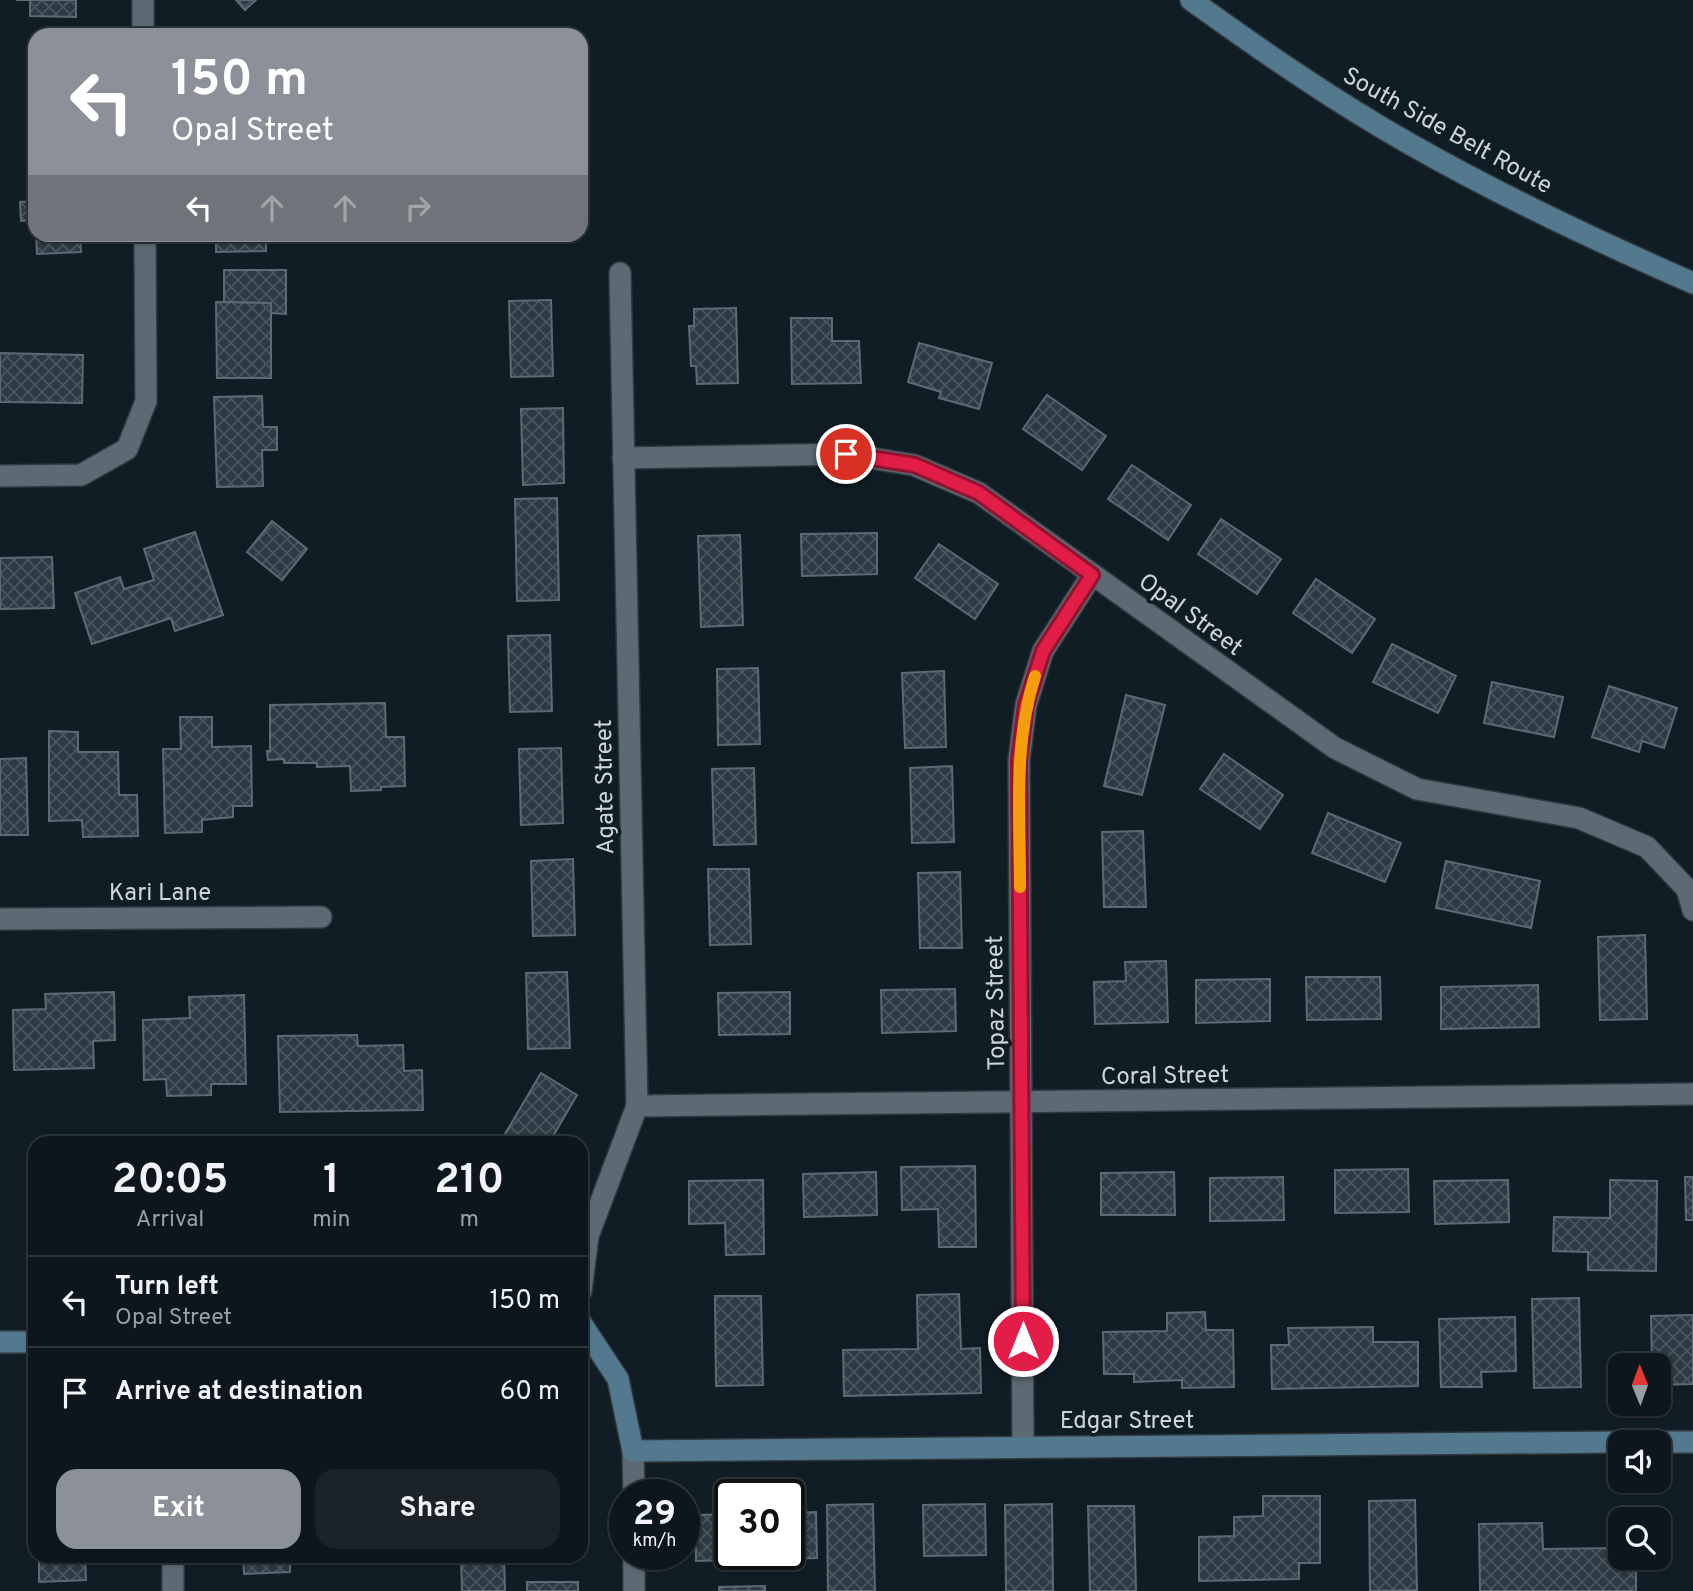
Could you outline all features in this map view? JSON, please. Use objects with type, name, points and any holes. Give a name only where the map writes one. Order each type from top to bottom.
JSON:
[{"type":"street","points":[[143,0],[143,28]]},
{"type":"street","name":"South Side Belt Route","points":[[1191,0],[1285,67],[1410,144],[1595,239],[1693,283]]},
{"type":"street","points":[[0,475],[81,475],[127,449],[146,401],[145,242]]},
{"type":"street","name":"Agate Street","points":[[588,1236],[638,1106],[620,273]]},
{"type":"street","name":"Opal Street","points":[[623,458],[846,454],[915,465],[979,493],[1335,748],[1417,789],[1579,818],[1647,847],[1686,889],[1693,910]]},
{"type":"street","name":"Topaz Street","points":[[1023,1447],[1019,760],[1026,705],[1043,651],[1092,575]]},
{"type":"street","name":"Kari Lane","points":[[0,919],[321,917]]},
{"type":"street","name":"Coral Street","points":[[638,1106],[1693,1094]]},
{"type":"street","points":[[588,1334],[618,1379],[633,1451],[634,1479]]},
{"type":"street","points":[[0,1342],[28,1342]]},
{"type":"street","name":"Edgar Street","points":[[633,1451],[1608,1442]]},
{"type":"street","points":[[1671,1442],[1693,1442]]},
{"type":"street","points":[[173,1563],[173,1591]]},
{"type":"street","points":[[634,1570],[634,1591]]},
{"type":"building","points":[[30,0],[76,0],[76,17],[30,16]]},
{"type":"building","points":[[236,0],[256,0],[245,10]]},
{"type":"building","points":[[28,201],[28,220],[21,221],[20,202]]},
{"type":"building","points":[[36,242],[80,242],[81,252],[37,254]]},
{"type":"building","points":[[216,242],[266,242],[266,251],[216,252]]},
{"type":"building","points":[[224,270],[286,270],[286,314],[271,313],[271,303],[224,302]]},
{"type":"building","points":[[551,300],[553,376],[511,377],[509,301]]},
{"type":"building","points":[[216,302],[271,303],[271,378],[217,378]]},
{"type":"building","points":[[736,308],[738,383],[697,384],[696,366],[691,366],[689,326],[694,326],[694,309]]},
{"type":"building","points":[[791,318],[832,318],[832,341],[859,341],[861,383],[792,384]]},
{"type":"building","points":[[919,343],[992,363],[979,409],[939,398],[941,392],[908,382]]},
{"type":"building","points":[[0,353],[83,355],[82,403],[0,402]]},
{"type":"building","points":[[1047,395],[1106,436],[1082,470],[1023,429]]},
{"type":"building","points":[[262,396],[263,427],[277,427],[277,450],[262,450],[263,486],[217,487],[214,397]]},
{"type":"building","points":[[563,408],[564,483],[523,485],[521,409]]},
{"type":"building","points":[[1132,465],[1191,505],[1168,540],[1108,499]]},
{"type":"building","points":[[557,498],[559,600],[517,601],[515,499]]},
{"type":"building","points":[[1221,519],[1281,559],[1257,594],[1198,554]]},
{"type":"building","points":[[272,521],[307,549],[282,580],[247,552]]},
{"type":"building","points":[[195,532],[223,615],[175,631],[171,618],[92,644],[75,593],[120,577],[124,589],[154,580],[144,549]]},
{"type":"building","points":[[877,533],[877,574],[802,576],[801,534]]},
{"type":"building","points":[[740,535],[743,625],[701,627],[698,536]]},
{"type":"building","points":[[939,544],[998,584],[975,619],[915,578]]},
{"type":"building","points":[[52,557],[54,608],[0,609],[0,558]]},
{"type":"building","points":[[1316,579],[1375,619],[1352,653],[1293,613]]},
{"type":"building","points":[[550,635],[552,711],[510,712],[508,636]]},
{"type":"building","points":[[1392,644],[1456,676],[1438,713],[1373,682]]},
{"type":"building","points":[[758,668],[760,744],[718,745],[717,669]]},
{"type":"building","points":[[944,671],[946,747],[905,748],[902,673]]},
{"type":"building","points":[[1492,682],[1563,697],[1554,737],[1484,723]]},
{"type":"building","points":[[1609,686],[1677,708],[1664,748],[1642,741],[1639,752],[1592,737]]},
{"type":"building","points":[[1126,695],[1165,705],[1142,795],[1104,786]]},
{"type":"building","points":[[385,703],[386,737],[404,737],[405,786],[351,791],[350,766],[317,767],[317,763],[268,760],[270,705]]},
{"type":"building","points":[[180,717],[212,717],[212,747],[251,746],[252,806],[233,806],[233,817],[202,820],[202,832],[165,833],[163,749],[181,749]]},
{"type":"building","points":[[49,731],[78,732],[78,752],[118,752],[119,795],[137,795],[138,836],[83,837],[82,820],[49,821]]},
{"type":"building","points":[[561,748],[563,823],[521,825],[519,749]]},
{"type":"building","points":[[1224,754],[1283,795],[1260,829],[1200,789]]},
{"type":"building","points":[[26,758],[28,835],[0,835],[0,759]]},
{"type":"building","points":[[952,766],[954,842],[912,843],[910,768]]},
{"type":"building","points":[[754,768],[756,844],[714,845],[712,769]]},
{"type":"building","points":[[1328,813],[1401,843],[1385,882],[1312,853]]},
{"type":"building","points":[[1143,831],[1146,907],[1104,907],[1102,832]]},
{"type":"building","points":[[573,859],[575,935],[533,936],[531,861]]},
{"type":"building","points":[[1446,861],[1540,881],[1531,928],[1436,908]]},
{"type":"building","points":[[708,869],[749,869],[751,944],[710,945]]},
{"type":"building","points":[[960,872],[962,948],[920,948],[918,873]]},
{"type":"building","points":[[1645,935],[1647,1019],[1600,1020],[1598,937]]},
{"type":"building","points":[[1166,961],[1168,1022],[1095,1024],[1094,982],[1126,981],[1125,962]]},
{"type":"building","points":[[567,972],[570,1048],[528,1049],[526,973]]},
{"type":"building","points":[[1306,977],[1380,977],[1381,1019],[1307,1020]]},
{"type":"building","points":[[1270,979],[1270,1021],[1196,1023],[1196,980]]},
{"type":"building","points":[[1538,985],[1539,1027],[1441,1029],[1441,987]]},
{"type":"building","points":[[955,989],[956,1031],[882,1033],[881,990]]},
{"type":"building","points":[[114,992],[115,1040],[93,1041],[94,1068],[14,1070],[13,1010],[46,1009],[45,994]]},
{"type":"building","points":[[790,992],[790,1034],[719,1035],[718,993]]},
{"type":"building","points":[[244,995],[246,1084],[211,1084],[211,1095],[167,1096],[166,1079],[144,1080],[143,1020],[190,1018],[189,997]]},
{"type":"building","points":[[357,1035],[358,1046],[403,1045],[404,1071],[422,1070],[423,1110],[280,1112],[278,1036]]},
{"type":"building","points":[[541,1073],[577,1095],[553,1136],[504,1136]]},
{"type":"building","points":[[975,1166],[976,1247],[939,1247],[938,1209],[902,1210],[901,1167]]},
{"type":"building","points":[[1408,1169],[1409,1212],[1335,1213],[1335,1170]]},
{"type":"building","points":[[876,1172],[877,1215],[804,1217],[803,1174]]},
{"type":"building","points":[[1174,1172],[1175,1215],[1101,1215],[1101,1173]]},
{"type":"building","points":[[1283,1177],[1284,1220],[1210,1221],[1210,1178]]},
{"type":"building","points":[[1685,1177],[1693,1177],[1693,1220],[1686,1220]]},
{"type":"building","points":[[763,1180],[764,1254],[726,1255],[725,1223],[689,1224],[689,1181]]},
{"type":"building","points":[[1508,1180],[1509,1222],[1435,1224],[1434,1181]]},
{"type":"building","points":[[1610,1180],[1657,1181],[1656,1271],[1588,1270],[1588,1252],[1553,1251],[1554,1217],[1610,1218]]},
{"type":"building","points":[[959,1294],[961,1349],[980,1348],[981,1393],[844,1396],[843,1350],[918,1349],[917,1295]]},
{"type":"building","points":[[715,1296],[761,1296],[763,1385],[716,1386]]},
{"type":"building","points":[[1579,1298],[1581,1387],[1534,1388],[1532,1299]]},
{"type":"building","points":[[1205,1312],[1206,1330],[1233,1330],[1234,1387],[1182,1388],[1182,1380],[1134,1382],[1134,1374],[1104,1374],[1103,1332],[1167,1331],[1167,1313]]},
{"type":"building","points":[[1693,1315],[1693,1384],[1671,1385],[1671,1353],[1652,1353],[1651,1316]]},
{"type":"building","points":[[1515,1317],[1516,1371],[1481,1372],[1482,1387],[1441,1387],[1439,1319]]},
{"type":"building","points":[[1373,1327],[1373,1342],[1418,1342],[1418,1386],[1272,1389],[1271,1345],[1289,1345],[1288,1328]]},
{"type":"building","points":[[1263,1496],[1320,1496],[1320,1563],[1299,1563],[1299,1579],[1199,1581],[1199,1537],[1234,1536],[1234,1517],[1263,1516]]},
{"type":"building","points":[[1415,1500],[1417,1590],[1370,1591],[1369,1501]]},
{"type":"building","points":[[873,1504],[875,1591],[828,1591],[827,1505]]},
{"type":"building","points":[[985,1504],[986,1555],[924,1556],[923,1505]]},
{"type":"building","points":[[1052,1504],[1053,1591],[1006,1591],[1005,1505]]},
{"type":"building","points":[[1088,1506],[1134,1506],[1136,1591],[1090,1591]]},
{"type":"building","points":[[805,1512],[816,1512],[817,1558],[805,1558]]},
{"type":"building","points":[[714,1514],[714,1561],[700,1561],[700,1515]]},
{"type":"building","points":[[1542,1523],[1543,1549],[1608,1548],[1608,1570],[1636,1570],[1636,1591],[1480,1591],[1479,1524]]},
{"type":"building","points":[[39,1563],[85,1563],[86,1580],[39,1582]]},
{"type":"building","points":[[243,1563],[290,1563],[290,1572],[244,1574]]},
{"type":"building","points":[[461,1563],[504,1563],[505,1591],[462,1591]]},
{"type":"building","points":[[527,1582],[578,1582],[578,1591],[527,1591]]},
{"type":"building","points":[[765,1586],[765,1591],[719,1591],[719,1587]]},
{"type":"slow traffic","points":[[1020,887],[1019,760],[1026,705],[1035,676]]},
{"type":"route","points":[[846,454],[915,465],[979,493],[1092,575],[1043,651],[1026,705],[1019,760],[1023,1341]]}]
